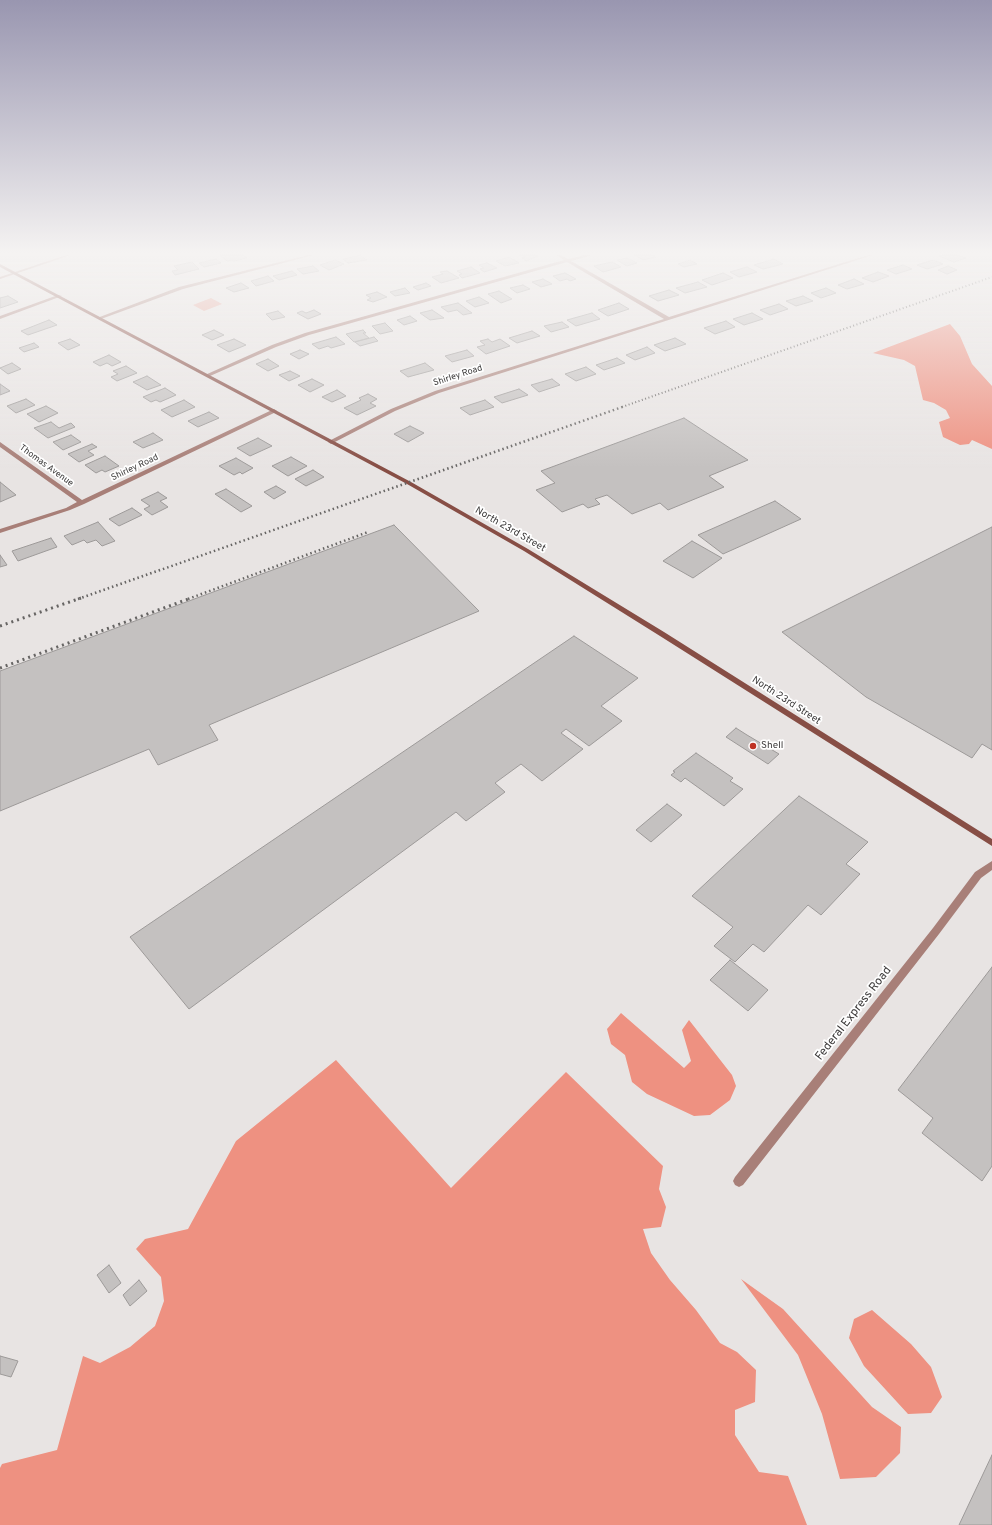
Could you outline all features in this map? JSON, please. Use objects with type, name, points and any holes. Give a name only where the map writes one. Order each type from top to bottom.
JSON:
[{"type":"main road","name":"North 23rd Street","points":[[115,326],[409,483],[595,592],[992,843]]},
{"type":"street","points":[[208,375],[274,346],[306,334],[334,326]]},
{"type":"street","name":"Shirley Road","points":[[331,442],[393,410],[437,392],[645,326]]},
{"type":"street","name":"Shirley Road","points":[[0,531],[82,503],[274,411]]},
{"type":"street","name":"Thomas Avenue","points":[[0,444],[82,503]]},
{"type":"street","name":"Federal Express Road","points":[[739,1181],[936,931],[978,875],[992,865]]},
{"type":"shaded area","points":[[944,326],[952,326],[960,336],[972,364],[992,386],[992,449],[972,440],[969,444],[960,445],[943,437],[939,422],[950,418],[946,410],[934,403],[923,400],[915,366],[904,360],[873,353]]},
{"type":"shaded area","points":[[621,1013],[684,1068],[691,1061],[682,1030],[689,1020],[732,1075],[736,1086],[730,1100],[710,1115],[694,1116],[647,1094],[632,1082],[625,1055],[611,1044],[607,1029]]},
{"type":"shaded area","points":[[336,1060],[451,1188],[566,1072],[663,1166],[659,1189],[666,1207],[661,1227],[643,1229],[651,1253],[670,1280],[696,1310],[720,1343],[737,1352],[756,1370],[755,1402],[735,1410],[735,1435],[759,1472],[788,1476],[807,1525],[0,1525],[0,1468],[2,1464],[57,1450],[83,1356],[100,1363],[130,1347],[155,1326],[164,1301],[161,1277],[136,1249],[145,1239],[188,1229],[236,1141]]},
{"type":"shaded area","points":[[741,1279],[783,1309],[872,1407],[901,1427],[900,1453],[876,1477],[840,1479],[822,1414],[798,1355]]},
{"type":"shaded area","points":[[872,1310],[911,1344],[931,1367],[942,1397],[931,1413],[908,1414],[864,1366],[849,1338],[854,1319]]},
{"type":"building","points":[[33,326],[54,326],[28,335],[21,331]]},
{"type":"building","points":[[372,326],[388,326],[393,331],[380,334]]},
{"type":"building","points":[[544,326],[569,327],[551,332]]},
{"type":"building","points":[[710,326],[735,327],[715,334],[704,328]]},
{"type":"building","points":[[214,330],[224,335],[212,340],[202,335]]},
{"type":"building","points":[[363,330],[366,333],[363,333],[369,338],[354,342],[346,334]]},
{"type":"building","points":[[532,331],[540,336],[517,343],[509,338]]},
{"type":"building","points":[[336,337],[345,344],[331,348],[328,346],[319,349],[312,344]]},
{"type":"building","points":[[374,337],[378,341],[360,346],[355,342]]},
{"type":"building","points":[[675,338],[686,344],[665,351],[654,345]]},
{"type":"building","points":[[70,339],[80,345],[68,350],[58,343]]},
{"type":"building","points":[[234,339],[246,345],[229,352],[217,345]]},
{"type":"building","points":[[488,339],[492,342],[500,339],[510,346],[486,354],[477,347],[485,345],[480,341]]},
{"type":"building","points":[[34,343],[39,347],[24,352],[19,348]]},
{"type":"building","points":[[647,347],[655,353],[635,360],[626,355]]},
{"type":"building","points":[[300,350],[309,354],[299,359],[290,354]]},
{"type":"building","points":[[467,350],[474,356],[452,362],[445,356]]},
{"type":"building","points":[[109,355],[121,362],[112,366],[107,363],[100,366],[93,362]]},
{"type":"building","points":[[617,358],[625,363],[604,370],[596,365]]},
{"type":"building","points":[[268,359],[279,366],[268,371],[256,364]]},
{"type":"building","points":[[12,363],[21,369],[8,374],[0,368]]},
{"type":"building","points":[[425,363],[434,370],[408,377],[400,371]]},
{"type":"building","points":[[126,366],[137,373],[117,381],[111,377],[118,374],[113,371]]},
{"type":"building","points":[[586,367],[596,374],[576,381],[565,374]]},
{"type":"building","points":[[290,371],[300,376],[289,381],[279,375]]},
{"type":"building","points":[[147,376],[161,385],[147,390],[133,382]]},
{"type":"building","points":[[312,379],[324,385],[310,392],[298,385]]},
{"type":"building","points":[[552,379],[560,385],[539,392],[531,385]]},
{"type":"building","points":[[0,384],[10,391],[0,395]]},
{"type":"building","points":[[165,388],[176,395],[160,402],[156,400],[151,402],[143,397]]},
{"type":"building","points":[[519,389],[528,395],[502,403],[494,397]]},
{"type":"building","points":[[337,390],[346,396],[332,402],[322,397]]},
{"type":"building","points":[[368,394],[377,399],[370,403],[376,406],[357,415],[344,408],[361,400],[359,398]]},
{"type":"building","points":[[26,399],[35,405],[16,413],[7,406]]},
{"type":"building","points":[[184,400],[195,407],[172,417],[161,410]]},
{"type":"building","points":[[485,400],[494,407],[470,415],[460,408]]},
{"type":"building","points":[[46,406],[58,413],[39,422],[27,414]]},
{"type":"building","points":[[209,412],[219,418],[198,427],[188,421]]},
{"type":"building","points":[[684,418],[748,460],[709,476],[724,487],[668,510],[660,503],[632,514],[607,495],[595,499],[600,504],[588,508],[583,504],[562,512],[536,490],[555,483],[541,471]]},
{"type":"building","points":[[51,422],[59,428],[71,423],[75,427],[48,438],[34,428]]},
{"type":"building","points":[[410,426],[424,433],[408,442],[394,434]]},
{"type":"building","points":[[153,433],[163,440],[143,448],[133,442]]},
{"type":"building","points":[[71,435],[81,442],[63,450],[53,442]]},
{"type":"building","points":[[258,438],[272,446],[250,456],[237,448]]},
{"type":"building","points":[[92,444],[97,447],[88,451],[94,455],[79,462],[68,454]]},
{"type":"building","points":[[105,456],[119,466],[105,472],[102,470],[96,473],[85,465]]},
{"type":"building","points":[[291,457],[307,466],[288,476],[272,466]]},
{"type":"building","points":[[236,458],[253,468],[242,474],[240,472],[234,475],[219,466]]},
{"type":"building","points":[[313,470],[324,477],[306,486],[295,479]]},
{"type":"building","points":[[0,482],[16,495],[0,502]]},
{"type":"building","points":[[276,486],[286,492],[274,499],[264,492]]},
{"type":"building","points":[[226,489],[252,506],[241,512],[215,494]]},
{"type":"building","points":[[158,492],[167,498],[160,501],[168,507],[152,515],[144,509],[150,506],[141,500]]},
{"type":"building","points":[[775,501],[801,519],[723,554],[698,535]]},
{"type":"building","points":[[132,508],[142,515],[119,526],[109,519]]},
{"type":"building","points":[[98,522],[115,541],[102,546],[96,540],[87,543],[84,540],[72,545],[64,536]]},
{"type":"building","points":[[394,525],[479,611],[209,725],[218,740],[158,765],[149,749],[0,811],[0,671]]},
{"type":"building","points":[[992,527],[992,750],[982,744],[972,758],[866,697],[782,632]]},
{"type":"building","points":[[51,538],[57,547],[18,561],[12,551]]},
{"type":"building","points":[[692,541],[722,558],[693,578],[663,561]]},
{"type":"building","points":[[0,555],[7,565],[0,567]]},
{"type":"building","points":[[574,636],[638,678],[601,706],[622,721],[589,746],[566,729],[561,733],[583,749],[542,781],[521,764],[495,783],[505,792],[466,821],[456,812],[189,1009],[130,937]]},
{"type":"building","points":[[736,728],[779,754],[768,764],[726,737]]},
{"type":"building","points":[[696,753],[733,778],[730,781],[743,789],[724,806],[685,778],[681,782],[671,775],[675,772],[673,771]]},
{"type":"building","points":[[799,796],[868,842],[846,864],[860,874],[821,915],[808,905],[764,952],[753,944],[735,962],[714,946],[733,927],[692,896]]},
{"type":"building","points":[[667,804],[682,815],[651,842],[636,830]]},
{"type":"building","points":[[730,960],[768,990],[748,1011],[710,980]]},
{"type":"building","points":[[992,967],[992,1166],[982,1181],[922,1133],[933,1118],[898,1090]]},
{"type":"building","points":[[109,1265],[121,1283],[109,1293],[97,1275]]},
{"type":"building","points":[[139,1280],[147,1291],[130,1306],[123,1295]]},
{"type":"building","points":[[0,1356],[18,1361],[11,1377],[0,1374]]},
{"type":"building","points":[[992,1455],[992,1525],[959,1525]]},
{"type":"railway","points":[[622,407],[852,326]]},
{"type":"railway","points":[[78,599],[625,406]]},
{"type":"railway","points":[[188,599],[368,532]]},
{"type":"railway","points":[[0,626],[81,598]]},
{"type":"railway","points":[[0,668],[191,598]]},
{"type":"place","name":"Shell","points":[[753,746]]}]
